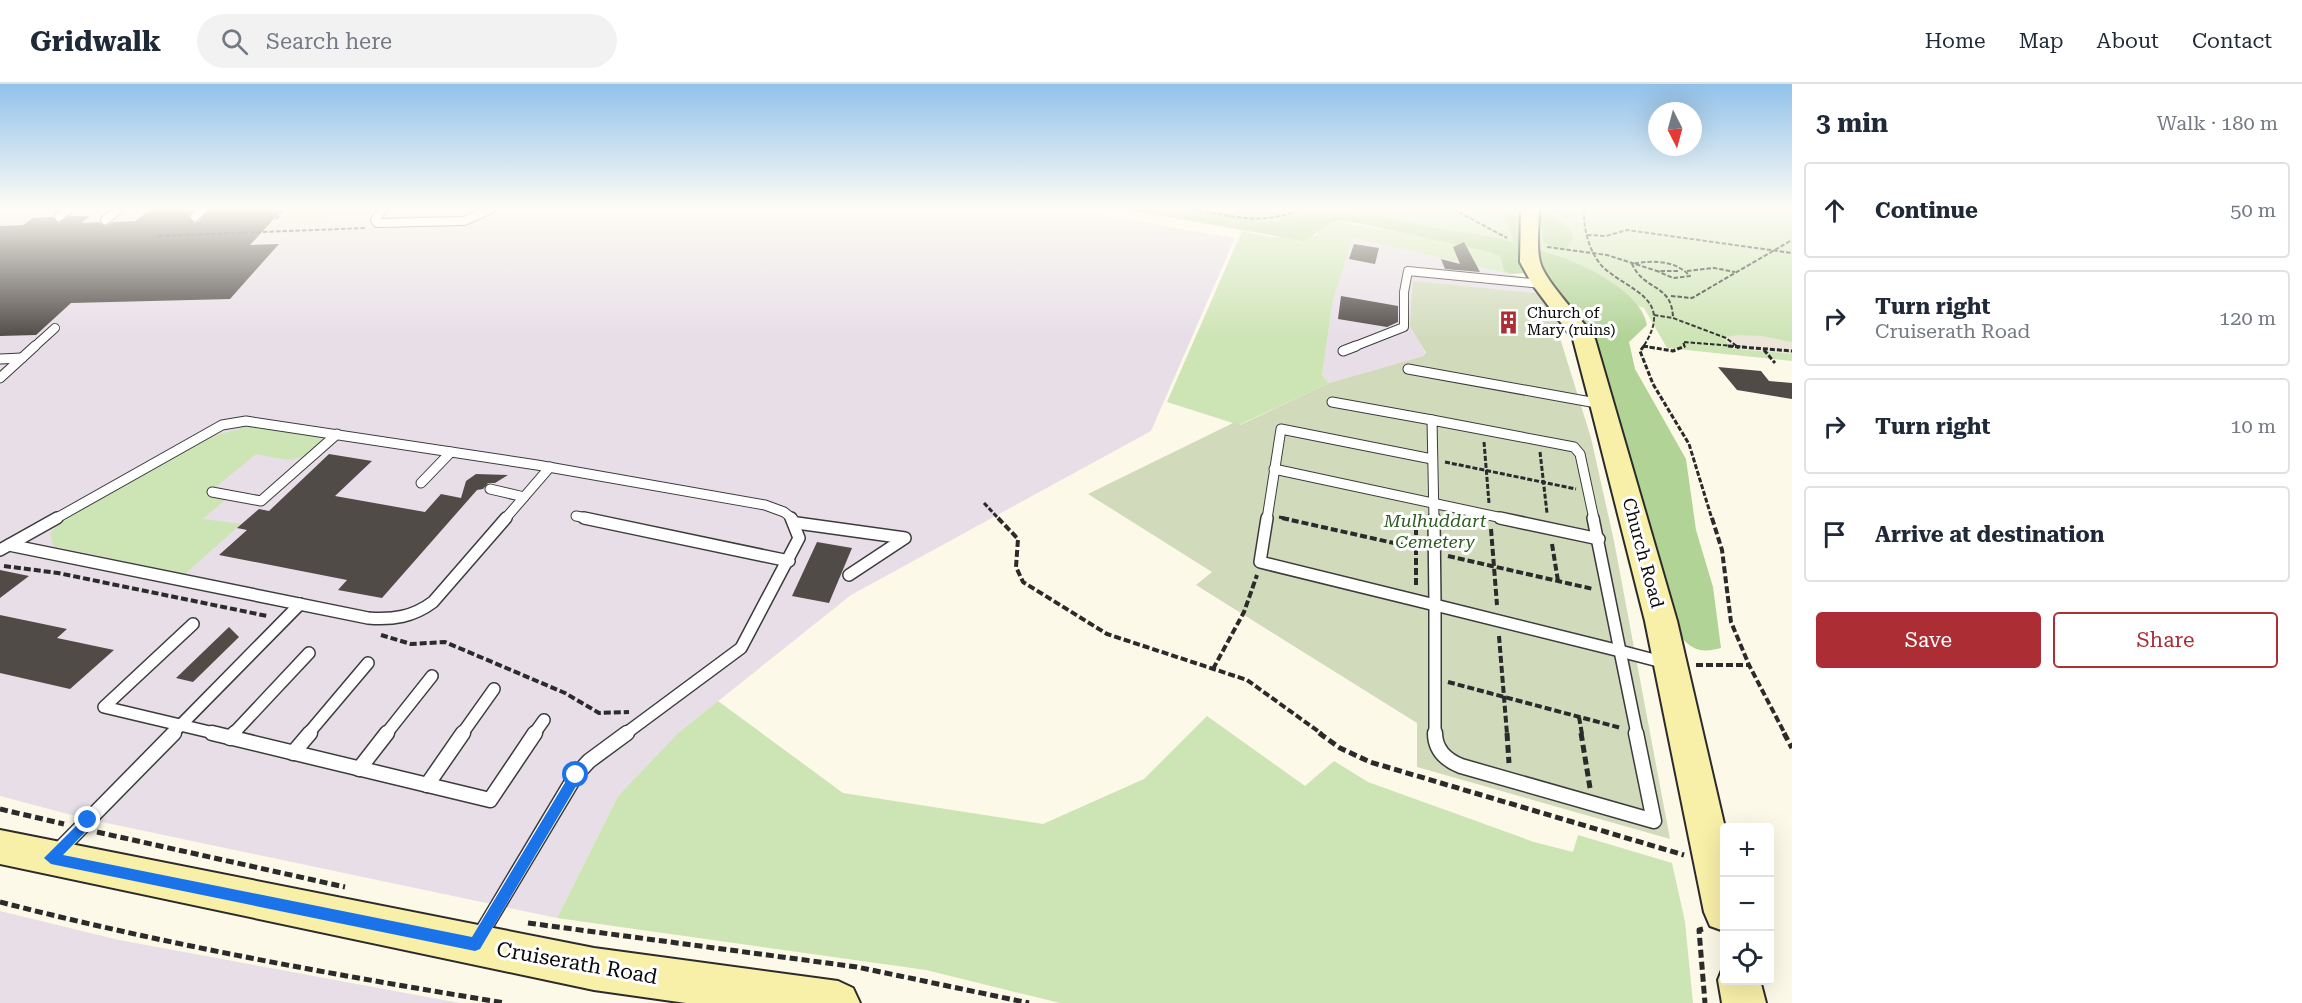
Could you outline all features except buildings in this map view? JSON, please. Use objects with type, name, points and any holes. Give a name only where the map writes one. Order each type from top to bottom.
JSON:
[{"type":"street","name":"Church Road","points":[[1531,252],[1530,262],[1542,284],[1574,321],[1584,339],[1602,404],[1670,662],[1714,863],[1716,920]]},
{"type":"street","name":"Cruiserath Road","points":[[0,847],[594,969],[838,1003]]},
{"type":"street","points":[[1740,985],[1744,1003]]},
{"type":"lane","points":[[1343,351],[1404,327],[1404,292],[1408,271],[1542,284]]},
{"type":"lane","points":[[0,378],[55,328]]},
{"type":"lane","points":[[0,359],[22,358]]},
{"type":"lane","points":[[1408,369],[1602,404]]},
{"type":"lane","points":[[1332,402],[1432,420],[1574,447],[1580,454],[1599,539],[1619,651],[1654,821],[1449,761],[1435,744],[1432,420]]},
{"type":"lane","points":[[4,548],[222,425],[234,422],[262,422],[550,467],[765,506],[789,514],[797,523],[799,538],[789,561],[741,648],[589,761],[576,775],[475,945]]},
{"type":"lane","points":[[1432,459],[1281,429],[1260,562],[1670,662]]},
{"type":"lane","points":[[212,492],[261,501],[337,434]]},
{"type":"lane","points":[[421,483],[451,452]]},
{"type":"lane","points":[[4,548],[389,620],[405,618],[421,612],[433,602],[550,467]]},
{"type":"lane","points":[[1274,469],[1599,539]]},
{"type":"lane","points":[[490,489],[524,497]]},
{"type":"lane","points":[[576,516],[789,561]]},
{"type":"lane","points":[[797,523],[905,538],[849,575]]},
{"type":"lane","points":[[51,858],[300,604]]},
{"type":"lane","points":[[193,624],[104,707],[490,800],[544,720]]},
{"type":"lane","points":[[230,738],[309,653]]},
{"type":"lane","points":[[293,753],[368,663]]},
{"type":"lane","points":[[359,769],[432,676]]},
{"type":"lane","points":[[427,785],[494,689]]},
{"type":"path","points":[[1573,252],[1610,256],[1633,266],[1657,271],[1677,271]]},
{"type":"path","points":[[1633,266],[1638,277],[1670,296],[1692,298],[1770,252]]},
{"type":"path","points":[[1596,254],[1601,265],[1643,293],[1653,315],[1650,336],[1640,351],[1653,384],[1689,444],[1722,550],[1731,622],[1749,665],[1792,748]]},
{"type":"path","points":[[1633,266],[1645,261],[1669,263],[1690,276],[1682,279],[1667,277],[1657,271]]},
{"type":"path","points":[[1686,272],[1714,268],[1736,273]]},
{"type":"path","points":[[1670,296],[1674,306],[1673,318]]},
{"type":"path","points":[[1653,315],[1673,318],[1726,338],[1739,348]]},
{"type":"path","points":[[1643,346],[1673,351],[1686,347],[1683,342],[1792,351]]},
{"type":"path","points":[[1763,349],[1775,363]]},
{"type":"path","points":[[1432,459],[1588,492]]},
{"type":"path","points":[[1416,499],[1416,600]]},
{"type":"path","points":[[984,503],[1018,539],[1016,567],[1023,582],[1107,634],[1247,680],[1340,748],[1370,762],[1714,863]]},
{"type":"path","points":[[1267,514],[1416,548]]},
{"type":"path","points":[[1434,552],[1608,593]]},
{"type":"path","points":[[1213,669],[1248,606],[1260,562]]},
{"type":"path","points":[[0,565],[58,573],[213,607],[285,619]]},
{"type":"path","points":[[370,634],[411,644],[445,642],[564,693],[599,713],[620,714],[640,709]]},
{"type":"path","points":[[1670,662],[1698,665],[1749,665]]},
{"type":"path","points":[[1435,679],[1636,732]]},
{"type":"path","points":[[1579,717],[1592,803]]},
{"type":"path","points":[[0,902],[88,925],[407,987],[505,1003]]},
{"type":"path","points":[[1705,1003],[1699,930],[1716,920]]},
{"type":"shaded area","points":[[0,252],[1229,252],[1151,431],[851,595],[677,734],[618,796],[557,918],[83,818],[0,796]]},
{"type":"shaded area","points":[[1348,252],[1413,252],[1527,278],[1543,294],[1468,287],[1410,325],[1426,354],[1329,383],[1322,375],[1333,298]]},
{"type":"shaded area","points":[[1737,335],[1762,336],[1792,342],[1792,354],[1733,349],[1723,338]]},
{"type":"shaded area","points":[[0,911],[119,940],[460,1003],[0,1003]]},
{"type":"green space","points":[[1233,252],[1348,252],[1333,299],[1322,375],[1329,383],[1239,425],[1167,402]]},
{"type":"green space","points":[[1414,252],[1792,252],[1792,361],[1667,348],[1644,308],[1502,260],[1504,271],[1510,274]]},
{"type":"green space","points":[[1490,252],[1524,252],[1528,273],[1510,274],[1504,271],[1501,257]]},
{"type":"green space","points":[[1539,252],[1569,260],[1604,277],[1633,300],[1642,312],[1647,325],[1629,342],[1635,369],[1686,459],[1696,530],[1713,587],[1721,648],[1699,650],[1681,637],[1562,299],[1541,268]]},
{"type":"green space","name":"Mulhuddart Cemetery","points":[[1413,281],[1543,294],[1566,326],[1560,338],[1591,438],[1614,541],[1670,839],[1417,767],[1417,723],[1196,585],[1212,572],[1088,494],[1235,422],[1240,425],[1329,383],[1423,356],[1426,353],[1410,326]]},
{"type":"green space","points":[[250,426],[321,436],[322,441],[305,455],[292,460],[256,454],[205,496],[226,499],[203,519],[241,524],[185,574],[53,546],[50,533],[63,520],[213,436]]},
{"type":"green space","points":[[718,701],[843,793],[1043,824],[1144,779],[1207,716],[1305,786],[1334,761],[1368,782],[1534,842],[1573,852],[1578,835],[1672,863],[1685,922],[1693,1003],[1060,1003],[926,970],[557,918],[618,796],[677,734]]},
{"type":"place","name":"Church of Mary (ruins)","points":[[1509,322]]},
{"type":"route","points":[[88,820],[51,858],[475,945],[576,775]]}]
